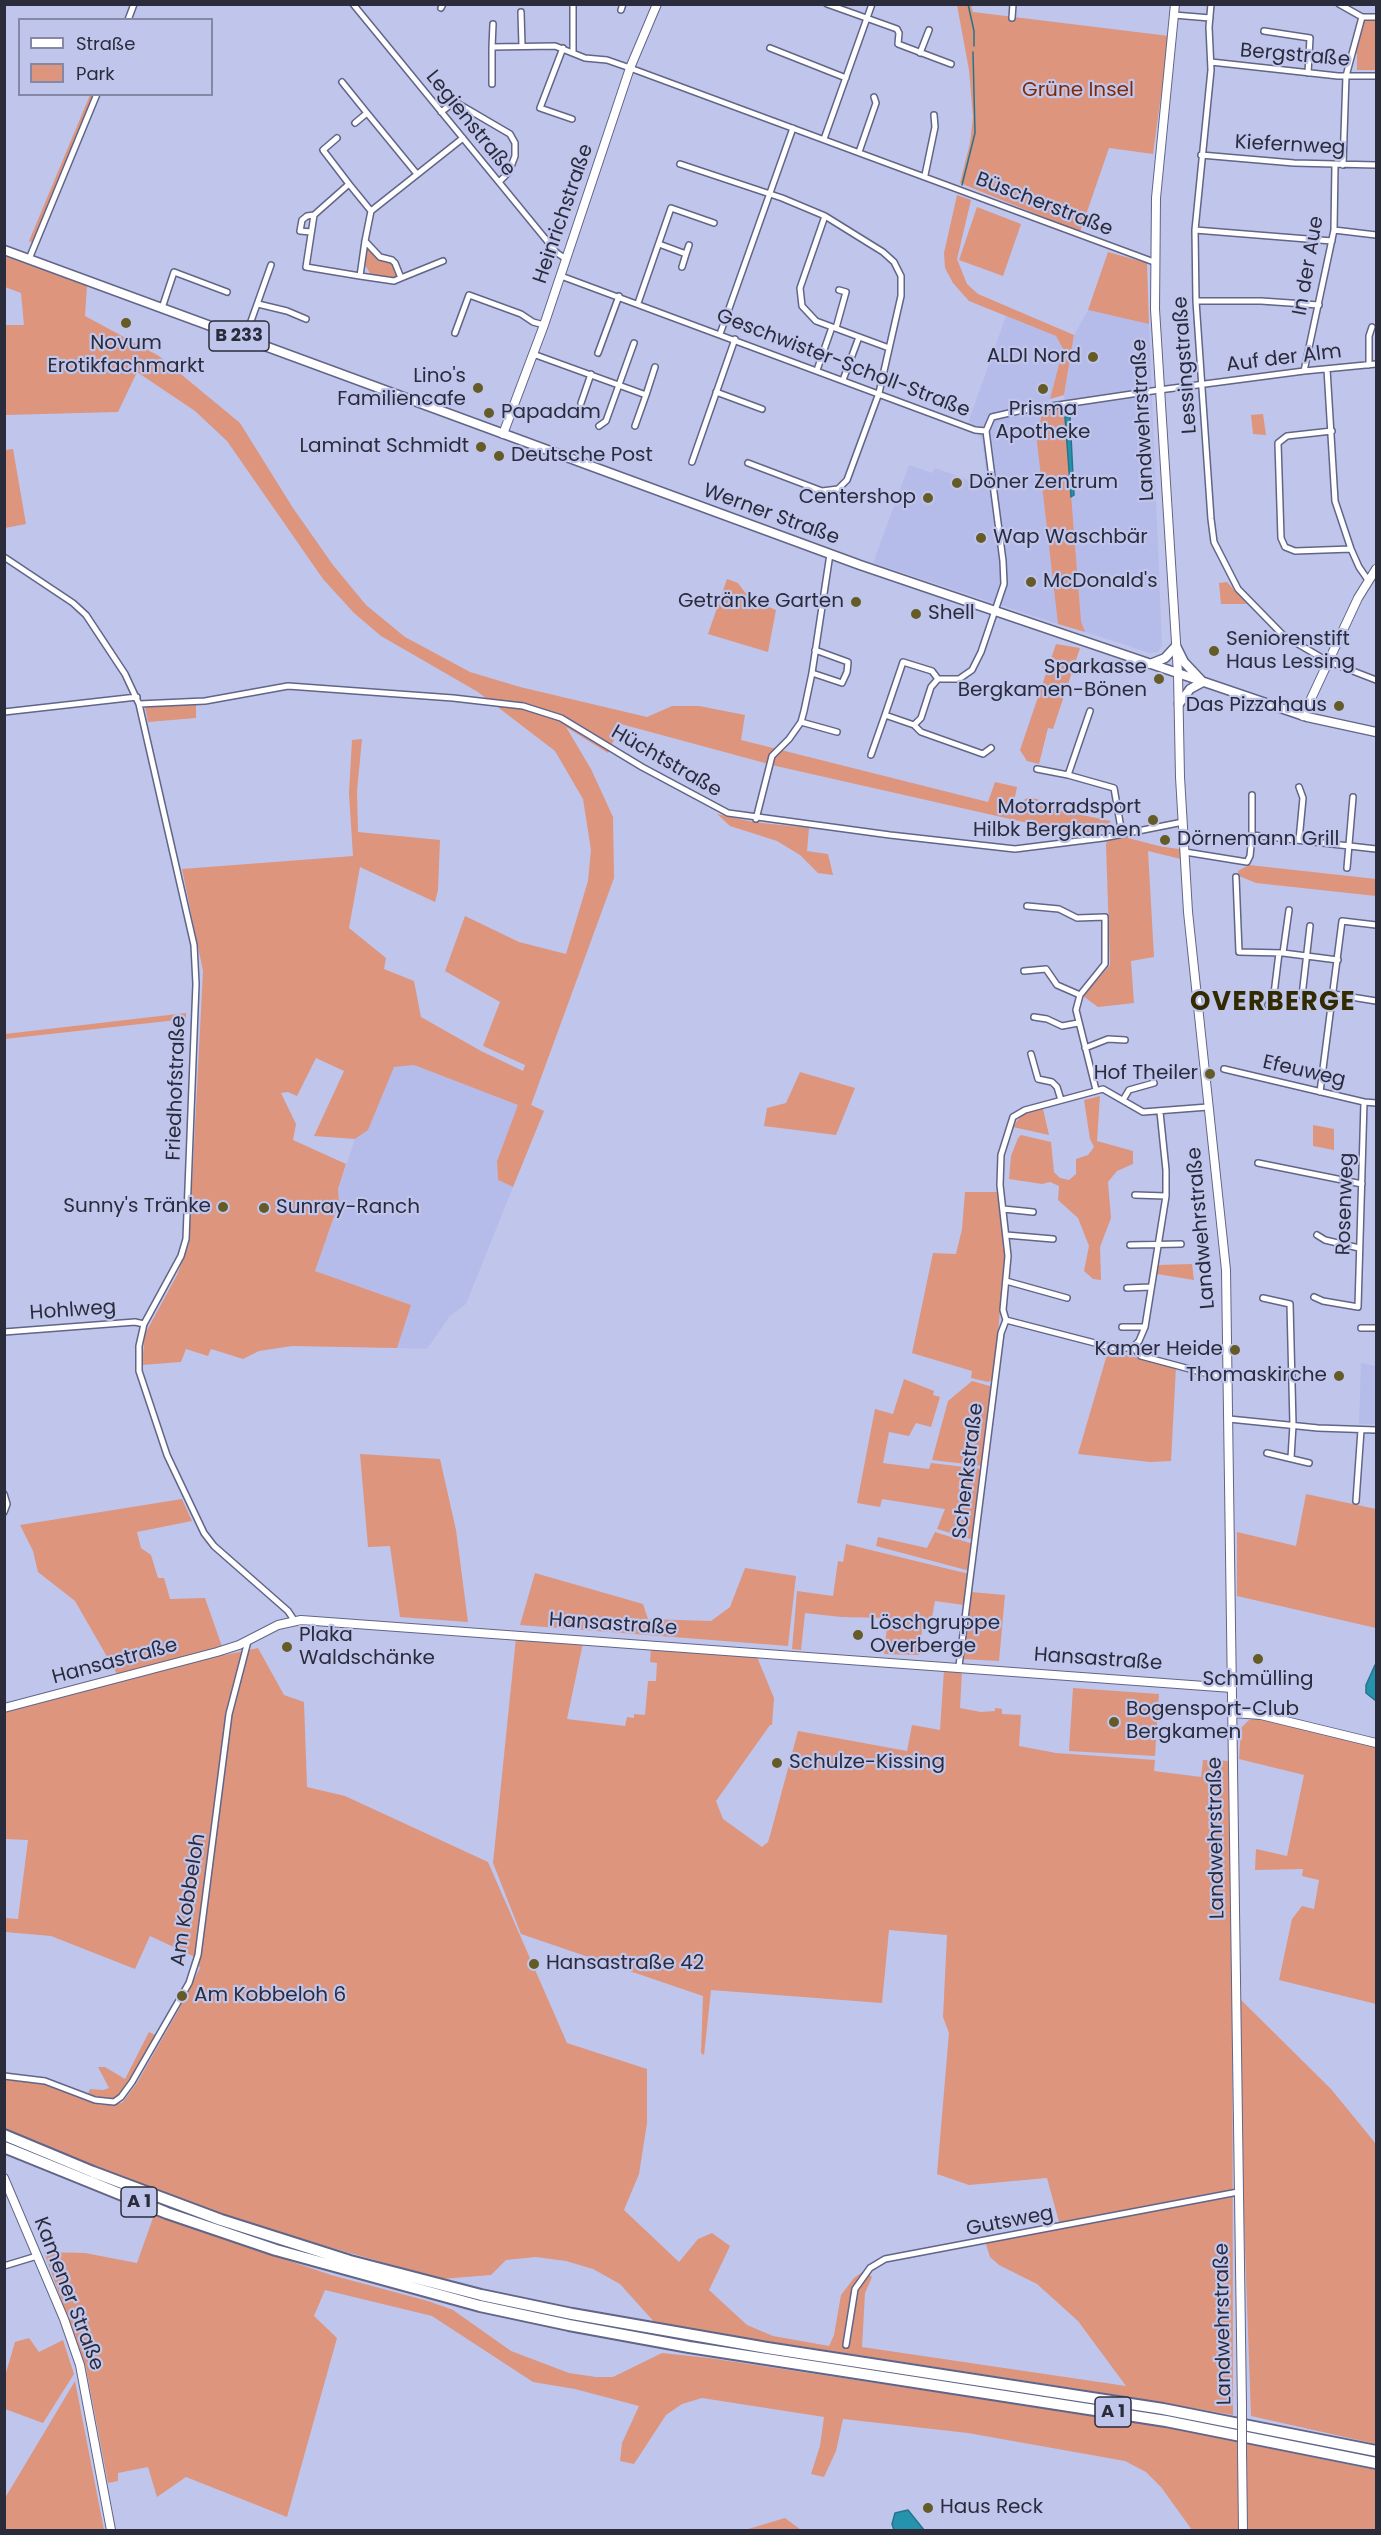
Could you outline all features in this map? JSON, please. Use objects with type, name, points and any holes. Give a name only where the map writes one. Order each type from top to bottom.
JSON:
[{"type":"highway","name":"A 1","points":[[4,2134],[93,2172],[221,2220],[350,2261],[481,2295],[572,2314],[767,2348],[1163,2409],[1377,2451]]},
{"type":"highway","name":"A 1","points":[[4,2147],[157,2209],[276,2250],[480,2306],[569,2325],[729,2354],[1166,2421],[1377,2463]]},
{"type":"main road","name":"Heinrichstraße","points":[[503,434],[544,326],[630,68],[657,4]]},
{"type":"main road","name":"Landwehrstraße","points":[[1175,4],[1158,176],[1154,262],[1159,390],[1178,674],[1188,912],[1224,1245],[1229,1419],[1243,2530]]},
{"type":"main road","name":"Werner Straße","points":[[4,250],[830,554],[1303,716],[1377,732]]},
{"type":"main road","points":[[1303,716],[1327,661],[1368,580],[1377,569]]},
{"type":"main road","points":[[1150,664],[1165,658],[1176,646],[1184,662],[1204,682],[1190,689],[1179,704]]},
{"type":"main road","name":"Hansastraße","points":[[4,1708],[201,1657],[248,1641],[278,1625],[294,1620],[959,1666],[1232,1688]]},
{"type":"main road","points":[[1233,1713],[1261,1715],[1377,1743]]},
{"type":"main road","name":"Kamener Straße","points":[[4,2178],[64,2319],[80,2365],[111,2530]]},
{"type":"street","name":"Legienstraße","points":[[353,4],[557,253],[566,259]]},
{"type":"street","points":[[573,4],[573,52]]},
{"type":"street","points":[[827,4],[897,29],[898,44],[951,64]]},
{"type":"street","points":[[824,139],[872,4]]},
{"type":"street","points":[[1012,18],[1013,4]]},
{"type":"street","name":"Lessingstraße","points":[[1211,4],[1211,62],[1196,230],[1196,301],[1214,542],[1238,590],[1283,635],[1327,661],[1377,680]]},
{"type":"street","points":[[1339,4],[1362,17],[1377,17]]},
{"type":"street","points":[[521,12],[522,46]]},
{"type":"street","points":[[1174,15],[1210,18]]},
{"type":"street","points":[[1344,165],[1346,76],[1362,17]]},
{"type":"street","points":[[492,84],[493,24]]},
{"type":"street","points":[[920,53],[928,30]]},
{"type":"street","points":[[1264,32],[1310,38],[1308,73]]},
{"type":"street","name":"Büscherstraße","points":[[492,47],[563,48],[585,58],[607,60],[925,175],[1154,262]]},
{"type":"street","points":[[563,48],[540,108],[572,118]]},
{"type":"street","points":[[770,48],[846,78]]},
{"type":"street","name":"Bergstraße","points":[[1211,62],[1308,73],[1377,76]]},
{"type":"street","points":[[342,82],[417,174]]},
{"type":"street","points":[[29,259],[96,96]]},
{"type":"street","points":[[859,152],[876,103],[874,97]]},
{"type":"street","points":[[441,112],[456,103],[510,134],[516,147],[514,159],[509,172],[499,182]]},
{"type":"street","points":[[355,123],[368,113]]},
{"type":"street","points":[[925,175],[935,127],[934,115]]},
{"type":"street","points":[[720,334],[793,128]]},
{"type":"street","points":[[337,138],[322,150],[371,211]]},
{"type":"street","points":[[360,276],[371,211],[463,138]]},
{"type":"street","name":"Kiefernweg","points":[[1201,155],[1335,165],[1377,165]]},
{"type":"street","points":[[680,164],[825,216],[875,246],[890,258],[899,271],[902,287],[879,393],[851,474],[838,489],[822,491],[748,463]]},
{"type":"street","name":"In der Aue","points":[[1304,371],[1334,230],[1335,165]]},
{"type":"street","points":[[311,232],[300,231],[302,220],[314,215],[349,184]]},
{"type":"street","points":[[638,303],[671,208],[714,223]]},
{"type":"street","points":[[314,215],[306,267],[394,281],[443,261]]},
{"type":"street","points":[[825,216],[802,282],[800,297],[804,311],[812,318],[889,348]]},
{"type":"street","points":[[1196,230],[1332,241]]},
{"type":"street","points":[[1334,230],[1377,235]]},
{"type":"street","points":[[365,242],[380,257],[392,260],[401,278]]},
{"type":"street","points":[[658,244],[686,254]]},
{"type":"street","points":[[682,267],[689,245]]},
{"type":"street","points":[[245,338],[271,264]]},
{"type":"street","points":[[162,308],[174,272],[227,292]]},
{"type":"street","name":"Geschwister-Scholl-Straße","points":[[561,276],[975,430],[986,431],[990,419],[1001,414],[1159,390]]},
{"type":"street","points":[[817,370],[846,291],[839,290]]},
{"type":"street","points":[[455,333],[469,295],[521,314],[544,326]]},
{"type":"street","points":[[598,353],[619,297]]},
{"type":"street","points":[[1196,301],[1261,301],[1319,305]]},
{"type":"street","points":[[258,304],[287,311],[306,319]]},
{"type":"street","points":[[1369,364],[1369,336],[1372,327]]},
{"type":"street","points":[[843,380],[859,337]]},
{"type":"street","points":[[692,462],[735,339]]},
{"type":"street","points":[[599,426],[606,421],[634,343]]},
{"type":"street","points":[[533,354],[646,395]]},
{"type":"street","name":"Auf der Alm","points":[[1159,390],[1377,364]]},
{"type":"street","points":[[635,426],[656,367]]},
{"type":"street","points":[[1327,369],[1335,501],[1351,549],[1368,580]]},
{"type":"street","points":[[581,403],[591,374]]},
{"type":"street","points":[[716,392],[762,408]]},
{"type":"street","points":[[914,725],[921,718],[931,687],[938,679],[958,679],[972,670],[981,652],[1004,585],[1005,574],[986,431]]},
{"type":"street","points":[[1332,431],[1287,436],[1278,443],[1281,538],[1285,547],[1292,550],[1351,549]]},
{"type":"street","points":[[756,819],[772,756],[789,739],[801,722],[812,673],[830,554]]},
{"type":"street","name":"Friedhofstraße","points":[[4,557],[73,603],[86,615],[125,674],[140,704],[194,945],[196,984],[186,1239],[177,1263],[144,1324],[138,1353],[141,1382],[167,1455],[199,1525],[214,1546],[288,1611],[294,1620]]},
{"type":"street","points":[[812,673],[842,683],[847,672],[848,662],[815,650]]},
{"type":"street","points":[[871,755],[903,662],[932,671],[938,679]]},
{"type":"street","name":"Hüchtstraße","points":[[140,704],[205,701],[288,686],[453,698],[524,706],[561,718],[728,813],[756,819],[1015,849],[1122,834],[1183,822]]},
{"type":"street","points":[[4,712],[137,697]]},
{"type":"street","points":[[1068,775],[1090,711]]},
{"type":"street","points":[[885,715],[914,725],[921,732],[982,754],[991,748]]},
{"type":"street","points":[[801,722],[837,732]]},
{"type":"street","points":[[1037,769],[1114,788],[1122,834]]},
{"type":"street","points":[[1299,787],[1303,798],[1299,840]]},
{"type":"street","points":[[1185,852],[1247,862],[1250,856],[1252,835],[1254,807],[1252,795]]},
{"type":"street","points":[[1347,868],[1353,797]]},
{"type":"street","points":[[1252,835],[1377,849]]},
{"type":"street","points":[[1236,877],[1239,951],[1281,953],[1338,960]]},
{"type":"street","points":[[1027,906],[1059,909],[1077,918],[1105,917],[1105,964],[1080,995],[1076,1010],[1096,1090]]},
{"type":"street","points":[[1268,1005],[1274,994],[1289,910]]},
{"type":"street","points":[[1320,1092],[1342,921],[1377,925]]},
{"type":"street","points":[[1302,996],[1310,926]]},
{"type":"street","points":[[1024,970],[1046,969],[1057,985],[1080,995]]},
{"type":"street","points":[[1333,994],[1377,1001]]},
{"type":"street","points":[[1034,1017],[1047,1018],[1062,1026],[1078,1023]]},
{"type":"street","points":[[1085,1048],[1108,1039],[1125,1040]]},
{"type":"street","points":[[1031,1054],[1038,1079],[1052,1082],[1057,1087],[1061,1100],[1103,1089],[1143,1112],[1208,1107]]},
{"type":"street","name":"Efeuweg","points":[[1224,1069],[1364,1102],[1377,1103]]},
{"type":"street","points":[[1123,1100],[1129,1090],[1154,1083]]},
{"type":"street","name":"Schenkstraße","points":[[959,1666],[1001,1333],[1006,1320],[1003,1310],[1008,1256],[1000,1185],[1001,1155],[1013,1117],[1025,1110],[1061,1100]]},
{"type":"street","name":"Rosenweg","points":[[1314,1297],[1358,1308],[1364,1102]]},
{"type":"street","points":[[1006,1320],[1118,1349],[1133,1347],[1139,1341],[1144,1327],[1166,1196],[1166,1170],[1160,1112]]},
{"type":"street","points":[[1258,1163],[1362,1184]]},
{"type":"street","points":[[1135,1196],[1166,1196]]},
{"type":"street","points":[[1003,1209],[1033,1212]]},
{"type":"street","points":[[1006,1235],[1053,1239]]},
{"type":"street","points":[[1317,1235],[1325,1240],[1359,1248]]},
{"type":"street","points":[[1131,1245],[1181,1244]]},
{"type":"street","points":[[1006,1281],[1067,1298]]},
{"type":"street","points":[[1127,1288],[1151,1287]]},
{"type":"street","points":[[1263,1298],[1290,1304],[1293,1425],[1291,1458]]},
{"type":"street","name":"Hohlweg","points":[[4,1332],[135,1322],[144,1324]]},
{"type":"street","points":[[1122,1327],[1144,1327]]},
{"type":"street","points":[[1361,1328],[1377,1329]]},
{"type":"street","points":[[1133,1347],[1141,1356],[1227,1378]]},
{"type":"street","points":[[1229,1419],[1377,1430]]},
{"type":"street","points":[[1356,1501],[1361,1430]]},
{"type":"street","points":[[1267,1453],[1309,1463]]},
{"type":"street","points":[[4,1494],[6,1511]]},
{"type":"street","name":"Am Kobbeloh","points":[[4,2076],[45,2081],[94,2100],[114,2102],[121,2097],[132,2082],[186,1989],[193,1975],[198,1955],[228,1714],[248,1641]]},
{"type":"street","name":"Gutsweg","points":[[846,2345],[855,2289],[870,2268],[885,2259],[1238,2192]]},
{"type":"street","points":[[4,2266],[37,2256]]},
{"type":"shaded area","points":[[1088,310],[1149,324],[1162,646],[1158,652],[1150,653],[1085,632],[1081,621],[1065,417],[1062,408],[1074,335]]},
{"type":"shaded area","points":[[1006,316],[1056,336],[1063,349],[1050,399],[1042,411],[1058,624],[873,563],[909,465],[932,473],[935,468],[988,487],[982,440],[968,423]]},
{"type":"shaded area","points":[[1065,417],[1070,417],[1074,495],[1071,497]]},
{"type":"shaded area","points":[[414,1065],[519,1105],[497,1161],[498,1180],[513,1187],[466,1304],[450,1316],[427,1349],[397,1348],[410,1305],[315,1271],[339,1202],[338,1189],[355,1139],[368,1130],[393,1067]]},
{"type":"shaded area","points":[[1361,1363],[1376,1366],[1376,1424],[1359,1424]]},
{"type":"shaded area","points":[[1375,1665],[1376,1701],[1366,1693],[1366,1685]]},
{"type":"shaded area","points":[[908,2510],[924,2530],[894,2530],[892,2524],[895,2513]]},
{"type":"green space","name":"Grüne Insel","points":[[957,5],[971,5],[973,12],[1169,36],[1153,154],[1109,148],[1080,232],[960,183],[970,143],[973,117],[969,70]]},
{"type":"green space","points":[[1364,20],[1376,20],[1376,70],[1357,70],[1357,54],[1354,52]]},
{"type":"green space","points":[[90,96],[94,96],[33,243],[29,241]]},
{"type":"green space","points":[[957,195],[971,200],[957,259],[967,284],[978,294],[1074,335],[1064,395],[1050,399],[1063,349],[1056,336],[969,301],[953,283],[945,268],[944,253]]},
{"type":"green space","points":[[977,207],[1021,224],[1003,276],[959,260]]},
{"type":"green space","points":[[367,247],[391,261],[398,275],[389,279],[371,275],[364,263]]},
{"type":"green space","points":[[1108,252],[1147,263],[1149,324],[1088,310]]},
{"type":"green space","points":[[4,256],[87,285],[85,316],[159,356],[240,423],[293,508],[333,565],[366,605],[405,637],[470,672],[520,687],[647,717],[672,706],[699,706],[745,715],[741,740],[988,802],[995,782],[1017,787],[1013,806],[1029,797],[1054,804],[1053,809],[1111,821],[1094,838],[776,766],[621,724],[608,753],[566,727],[591,769],[613,817],[614,878],[531,1105],[544,1111],[513,1187],[498,1180],[497,1161],[518,1105],[414,1065],[394,1067],[368,1130],[355,1139],[314,1136],[344,1071],[316,1058],[297,1096],[288,1092],[281,1093],[296,1124],[293,1140],[346,1164],[338,1189],[339,1202],[315,1271],[411,1305],[397,1348],[292,1346],[259,1351],[243,1359],[211,1349],[208,1356],[186,1349],[181,1362],[142,1365],[145,1334],[177,1275],[189,1244],[203,971],[182,869],[353,856],[349,793],[352,740],[362,739],[357,791],[358,832],[440,840],[438,890],[435,902],[360,867],[349,928],[386,958],[384,969],[414,981],[421,1017],[481,1051],[523,1071],[525,1065],[483,1046],[500,1002],[445,971],[465,916],[519,942],[566,954],[588,881],[591,850],[583,799],[555,751],[478,692],[381,636],[354,613],[323,579],[227,441],[195,411],[137,372],[118,412],[5,415],[5,325],[24,325],[21,293],[5,287]]},
{"type":"green space","points":[[1062,408],[1065,417],[1081,621],[1085,632],[1058,624],[1037,442],[1042,411]]},
{"type":"green space","points":[[1263,414],[1266,435],[1253,434],[1251,415]]},
{"type":"green space","points":[[13,449],[26,524],[5,528],[5,450]]},
{"type":"green space","points":[[727,579],[738,583],[750,599],[776,610],[768,652],[708,634]]},
{"type":"green space","points":[[1227,582],[1247,604],[1221,604],[1219,583]]},
{"type":"green space","points":[[1056,644],[1080,648],[1053,729],[1048,728],[1039,764],[1027,761],[1020,750]]},
{"type":"green space","points":[[196,705],[196,718],[148,722],[145,706]]},
{"type":"green space","points":[[717,814],[753,822],[809,828],[807,851],[828,854],[833,875],[818,873],[800,855],[777,841],[730,826]]},
{"type":"green space","points":[[1120,836],[1185,850],[1185,860],[1148,851],[1154,957],[1131,961],[1134,1003],[1098,1007],[1083,996],[1110,965],[1106,845],[1107,841]]},
{"type":"green space","points":[[1249,865],[1376,879],[1376,896],[1256,883],[1239,876],[1238,871]]},
{"type":"green space","points":[[186,1013],[186,1019],[5,1039],[5,1034]]},
{"type":"green space","points":[[800,1072],[855,1088],[836,1135],[764,1126],[767,1108],[786,1103]]},
{"type":"green space","points":[[1100,1096],[1097,1141],[1133,1151],[1133,1164],[1117,1171],[1108,1182],[1111,1218],[1100,1247],[1101,1280],[1093,1279],[1084,1271],[1089,1246],[1078,1218],[1058,1200],[1059,1186],[1050,1182],[1042,1184],[1009,1179],[1011,1156],[1021,1135],[1051,1142],[1054,1172],[1060,1178],[1069,1180],[1076,1174],[1076,1159],[1088,1155],[1094,1147],[1090,1139],[1084,1100]]},
{"type":"green space","points":[[1043,1109],[1049,1135],[1013,1127],[1022,1114]]},
{"type":"green space","points":[[1313,1125],[1334,1129],[1334,1150],[1313,1146]]},
{"type":"green space","points":[[965,1192],[997,1192],[1005,1253],[994,1379],[988,1382],[971,1378],[972,1371],[912,1353],[933,1253],[956,1254],[962,1229]]},
{"type":"green space","points":[[1192,1264],[1194,1280],[1157,1274],[1158,1265]]},
{"type":"green space","points":[[1108,1351],[1176,1367],[1171,1461],[1150,1462],[1078,1454]]},
{"type":"green space","points":[[904,1379],[934,1391],[933,1395],[940,1397],[931,1427],[916,1423],[909,1436],[889,1432],[883,1463],[929,1469],[931,1463],[982,1469],[974,1540],[937,1529],[945,1509],[882,1499],[880,1507],[857,1503],[875,1409],[893,1414]]},
{"type":"green space","points":[[972,1381],[993,1387],[983,1466],[932,1460],[948,1401]]},
{"type":"green space","points":[[360,1454],[440,1459],[456,1530],[468,1622],[400,1617],[390,1546],[368,1547]]},
{"type":"green space","points":[[1306,1494],[1376,1509],[1376,1628],[1237,1596],[1237,1532],[1296,1546]]},
{"type":"green space","points":[[182,1499],[192,1521],[137,1532],[141,1548],[151,1555],[158,1578],[164,1578],[170,1599],[205,1598],[225,1655],[258,1648],[284,1695],[304,1702],[307,1787],[345,1796],[488,1862],[567,2043],[647,2069],[647,2123],[639,2174],[624,2210],[679,2262],[698,2239],[712,2233],[730,2246],[709,2290],[747,2325],[773,2336],[829,2346],[834,2335],[841,2295],[854,2278],[865,2270],[872,2277],[865,2293],[862,2347],[1126,2386],[1078,2321],[1037,2284],[999,2265],[990,2257],[984,2238],[1059,2222],[1047,2178],[969,2185],[937,2174],[949,2033],[943,2017],[947,1935],[889,1930],[882,2003],[711,1990],[704,2055],[701,2053],[703,1996],[521,1934],[493,1863],[516,1638],[583,1643],[567,1719],[625,1726],[627,1717],[634,1718],[634,1714],[645,1715],[648,1681],[656,1681],[657,1663],[650,1662],[651,1649],[757,1657],[774,1698],[772,1725],[716,1801],[723,1819],[762,1847],[768,1842],[798,1731],[907,1751],[912,1725],[940,1730],[944,1670],[962,1671],[960,1708],[981,1712],[995,1711],[995,1708],[1002,1709],[1002,1714],[1021,1715],[1019,1746],[1056,1753],[1155,1760],[1154,1771],[1201,1777],[1203,1760],[1232,1761],[1233,2415],[656,2324],[620,2284],[593,2269],[566,2261],[536,2257],[506,2260],[491,2275],[441,2279],[263,2228],[117,2178],[5,2131],[5,2080],[35,2081],[101,2105],[122,2103],[137,2083],[200,1968],[195,1957],[150,1936],[135,1969],[51,1936],[5,1932],[5,1918],[18,1919],[28,1840],[5,1839],[5,1712],[121,1681],[75,1601],[38,1572],[33,1551],[20,1525]]},
{"type":"green space","points":[[935,1532],[973,1544],[970,1571],[876,1546],[878,1537],[927,1548]]},
{"type":"green space","points":[[846,1544],[969,1574],[964,1605],[935,1601],[931,1623],[923,1622],[919,1655],[884,1654],[888,1618],[841,1617],[805,1613],[801,1650],[792,1649],[797,1591],[833,1596],[838,1561],[843,1562]]},
{"type":"green space","points":[[745,1568],[796,1576],[788,1646],[520,1625],[535,1573],[643,1604],[648,1619],[711,1621],[730,1607]]},
{"type":"green space","points":[[971,1592],[1005,1595],[999,1661],[961,1659]]},
{"type":"green space","name":"Bogensport-Club Bergkamen","points":[[1073,1688],[1159,1694],[1155,1756],[1069,1751]]},
{"type":"green space","points":[[1261,1718],[1376,1747],[1376,2004],[1279,1980],[1292,1919],[1302,1906],[1314,1909],[1319,1880],[1302,1876],[1303,1869],[1255,1870],[1256,1849],[1287,1856],[1304,1775],[1239,1759],[1241,1728],[1249,1720]]},
{"type":"green space","points":[[1240,1999],[1331,2089],[1376,2144],[1376,2444],[1251,2416],[1243,2192]]},
{"type":"green space","points":[[149,2032],[157,2036],[120,2095],[109,2100],[88,2094],[90,2089],[109,2088],[98,2067],[105,2067],[125,2079]]},
{"type":"green space","points":[[154,2215],[331,2275],[453,2310],[511,2351],[569,2373],[613,2377],[662,2353],[709,2358],[1155,2425],[1376,2470],[1376,2530],[1192,2530],[1161,2487],[1146,2472],[1125,2461],[968,2433],[843,2419],[836,2451],[824,2477],[811,2474],[820,2446],[824,2417],[702,2398],[682,2404],[666,2415],[634,2464],[620,2461],[622,2443],[639,2406],[575,2389],[533,2382],[432,2316],[325,2290],[314,2316],[337,2338],[287,2517],[186,2477],[157,2497],[148,2467],[118,2473],[118,2481],[108,2483],[86,2368],[44,2252],[85,2253],[137,2263]]},
{"type":"green space","points":[[29,2338],[39,2352],[63,2340],[74,2374],[43,2423],[5,2409],[5,2376],[15,2342]]},
{"type":"green space","points":[[75,2381],[104,2530],[5,2530],[5,2498]]},
{"type":"green space","points":[[785,2518],[801,2530],[745,2530]]},
{"type":"waterway","points":[[968,4],[974,31],[974,46]]},
{"type":"waterway","points":[[962,185],[975,133],[973,52]]},
{"type":"place","name":"Novum Erotikfachmarkt","points":[[126,323]]},
{"type":"place","name":"ALDI Nord","points":[[1093,357]]},
{"type":"place","name":"Lino's Familiencafe","points":[[478,388]]},
{"type":"place","name":"Prisma Apotheke","points":[[1043,389]]},
{"type":"place","name":"Papadam","points":[[489,413]]},
{"type":"place","name":"Laminat Schmidt","points":[[481,447]]},
{"type":"place","name":"Deutsche Post","points":[[499,456]]},
{"type":"place","name":"Döner Zentrum","points":[[957,483]]},
{"type":"place","name":"Centershop","points":[[928,498]]},
{"type":"place","name":"Wap Waschbär","points":[[981,538]]},
{"type":"place","name":"McDonald's","points":[[1031,582]]},
{"type":"place","name":"Getränke Garten","points":[[856,602]]},
{"type":"place","name":"Shell","points":[[916,614]]},
{"type":"place","name":"Seniorenstift Haus Lessing","points":[[1214,651]]},
{"type":"place","name":"Sparkasse Bergkamen-Bönen","points":[[1159,679]]},
{"type":"place","name":"Das Pizzahaus","points":[[1339,706]]},
{"type":"place","name":"Motorradsport Hilbk Bergkamen","points":[[1153,820]]},
{"type":"place","name":"Dörnemann Grill","points":[[1165,840]]},
{"type":"place","name":"Hof Theiler","points":[[1210,1074]]},
{"type":"place","name":"Sunny's Tränke","points":[[223,1207]]},
{"type":"place","name":"Sunray-Ranch","points":[[264,1208]]},
{"type":"place","name":"Kamer Heide","points":[[1235,1350]]},
{"type":"place","name":"Thomaskirche","points":[[1339,1376]]},
{"type":"place","name":"Löschgruppe Overberge","points":[[858,1635]]},
{"type":"place","name":"Plaka Waldschänke","points":[[287,1647]]},
{"type":"place","name":"Schmülling","points":[[1258,1659]]},
{"type":"place","name":"Bogensport-Club Bergkamen","points":[[1114,1722]]},
{"type":"place","name":"Schulze-Kissing","points":[[777,1763]]},
{"type":"place","name":"Hansastraße 42","points":[[534,1964]]},
{"type":"place","name":"Am Kobbeloh 6","points":[[182,1996]]},
{"type":"place","name":"Haus Reck","points":[[928,2508]]},
{"type":"district","name":"OVERBERGE","points":[[1273,1003]]}]
